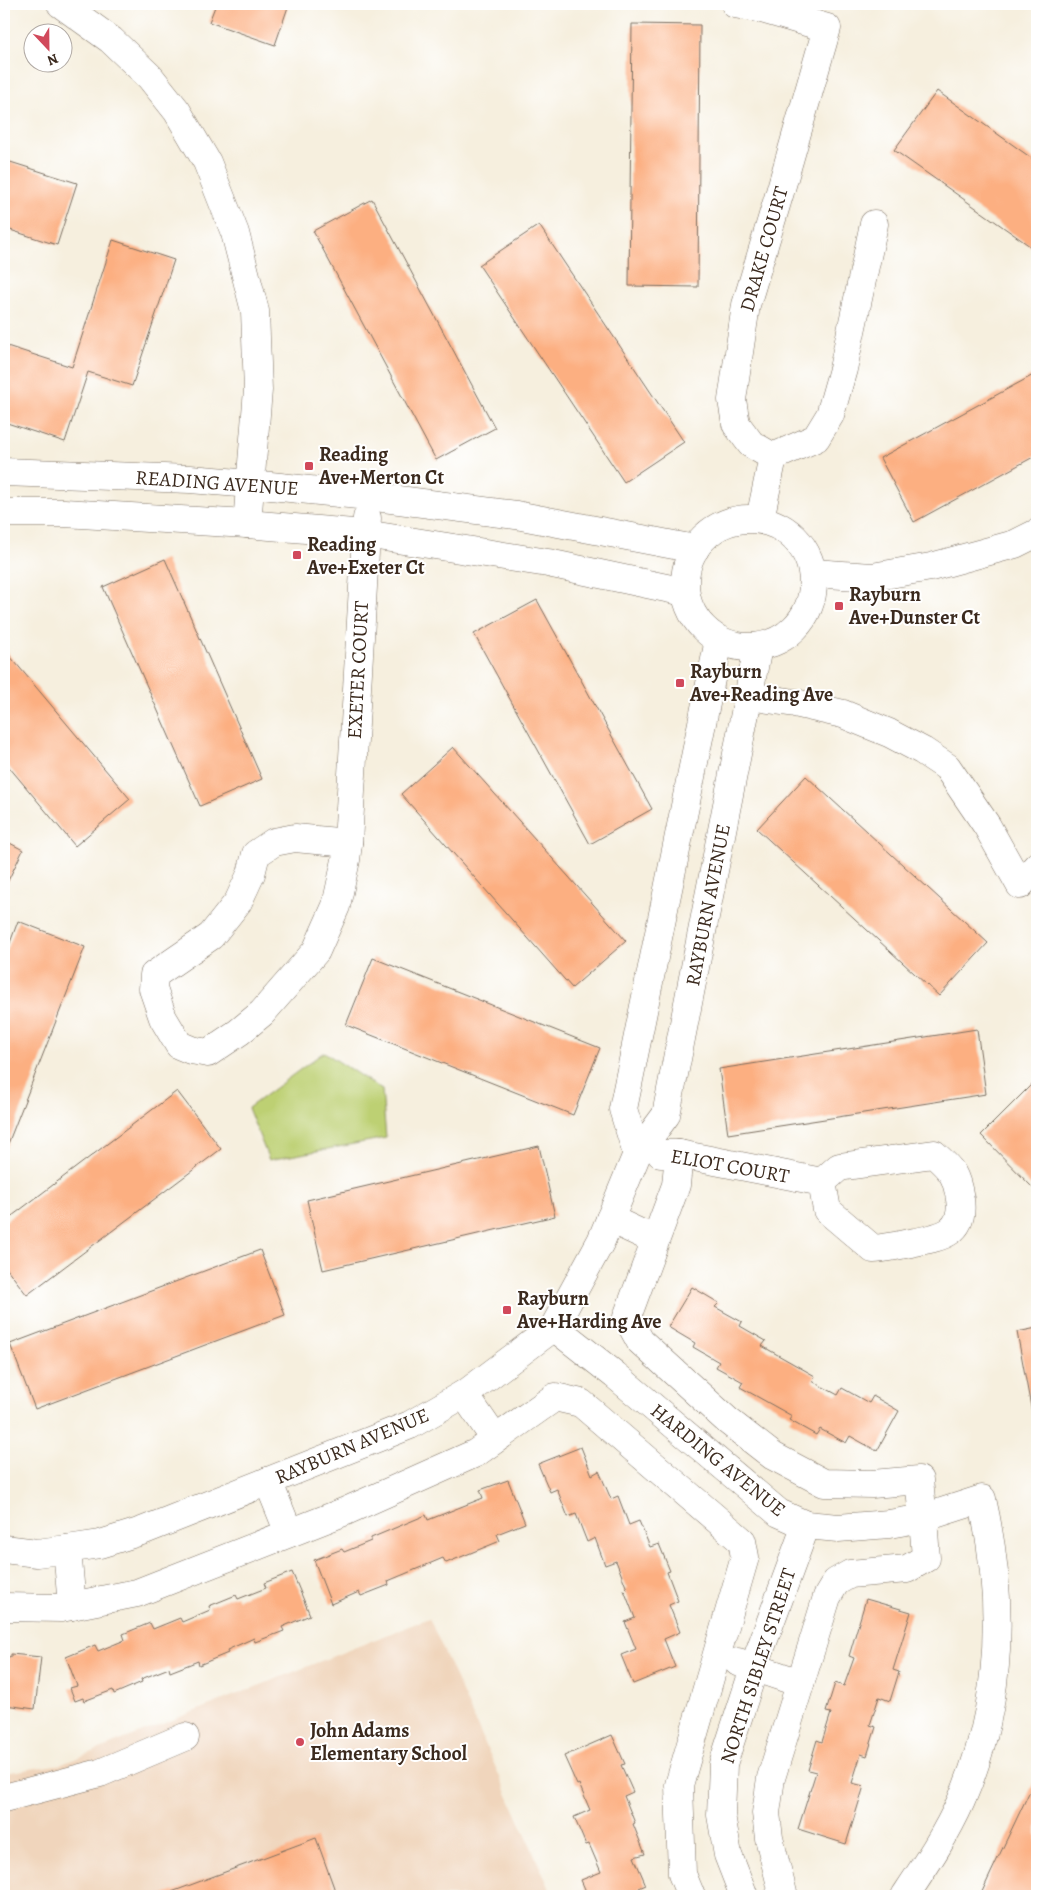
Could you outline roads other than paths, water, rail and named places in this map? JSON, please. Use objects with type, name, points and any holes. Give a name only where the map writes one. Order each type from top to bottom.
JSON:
[{"type":"street","points":[[61,4],[110,40],[150,78],[177,111],[207,162],[235,233],[255,311],[258,390],[247,524]]},
{"type":"street","name":"DRAKE COURT","points":[[735,4],[762,9],[827,28],[746,305],[732,400],[736,424],[750,444],[773,457]]},
{"type":"street","points":[[760,519],[773,457],[816,438],[830,415],[843,369],[874,224]]},
{"type":"street","name":"READING AVENUE","points":[[4,472],[190,479],[368,496],[516,515],[695,549]]},
{"type":"street","name":"EXETER COURT","points":[[348,843],[295,838],[274,842],[256,854],[251,874],[238,902],[210,936],[154,975],[152,989],[164,1018],[179,1045],[190,1050],[208,1053],[239,1032],[262,1013],[316,951],[336,906],[348,843],[368,496]]},
{"type":"street","name":"READING AVENUE","points":[[4,513],[64,513],[247,524],[365,534],[548,562],[685,592]]},
{"type":"street","points":[[740,519],[760,519],[780,526],[796,538],[808,554],[813,574],[813,594],[807,613],[794,629],[777,641],[758,647],[738,647],[719,640],[702,628],[691,611],[685,592],[685,572],[695,549],[704,536],[720,524],[740,519]]},
{"type":"street","points":[[813,574],[872,576],[931,567],[1015,544],[1037,533]]},
{"type":"street","name":"RAYBURN AVENUE","points":[[637,1154],[624,1109],[719,640]]},
{"type":"street","name":"RAYBURN AVENUE","points":[[4,1549],[37,1552],[100,1544],[142,1531],[410,1425],[464,1394],[554,1327],[601,1241],[637,1154],[666,1116],[758,647]]},
{"type":"street","points":[[749,696],[795,703],[843,714],[889,733],[923,751],[947,767],[987,826],[1020,885],[1037,866]]},
{"type":"street","name":"ELIOT COURT","points":[[637,1154],[680,1154],[822,1182]]},
{"type":"street","points":[[680,1154],[676,1186],[627,1317],[640,1341],[728,1421],[773,1456],[824,1482],[872,1484],[919,1480],[926,1558],[907,1569],[850,1574],[836,1582],[827,1597],[771,1778],[766,1813],[769,1838],[783,1893],[779,1896]]},
{"type":"street","points":[[934,1154],[946,1165],[957,1180],[962,1212],[956,1226],[944,1236],[873,1249],[826,1210],[822,1182],[839,1167],[934,1154]]},
{"type":"street","points":[[610,1219],[655,1240]]},
{"type":"street","name":"HARDING AVENUE","points":[[554,1327],[662,1414],[779,1513],[806,1525],[838,1528],[889,1524],[923,1518],[982,1499],[993,1557],[997,1604],[996,1673],[988,1717],[975,1763],[961,1801],[928,1861],[905,1896]]},
{"type":"street","points":[[634,1448],[687,1384]]},
{"type":"street","points":[[464,1394],[495,1439]]},
{"type":"street","points":[[4,1608],[61,1608],[137,1593],[346,1511],[476,1453],[555,1397],[581,1402],[742,1541],[746,1557],[679,1785],[682,1874],[691,1896]]},
{"type":"street","points":[[268,1481],[289,1533]]},
{"type":"street","name":"NORTH SIBLEY STREET","points":[[744,1896],[728,1855],[721,1815],[723,1764],[754,1667],[806,1525]]},
{"type":"street","points":[[67,1549],[72,1606]]},
{"type":"street","points":[[717,1654],[800,1683]]},
{"type":"street","points":[[4,1798],[100,1773],[185,1737]]},
{"type":"place","name":"Reading Ave+Merton Ct","points":[[309,466]]},
{"type":"place","name":"Reading Ave+Exeter Ct","points":[[297,555]]},
{"type":"place","name":"Rayburn Ave+Dunster Ct","points":[[839,606]]},
{"type":"place","name":"Rayburn Ave+Reading Ave","points":[[680,683]]},
{"type":"place","name":"Rayburn Ave+Harding Ave","points":[[507,1310]]},
{"type":"place","name":"John Adams Elementary School","points":[[300,1742]]}]
